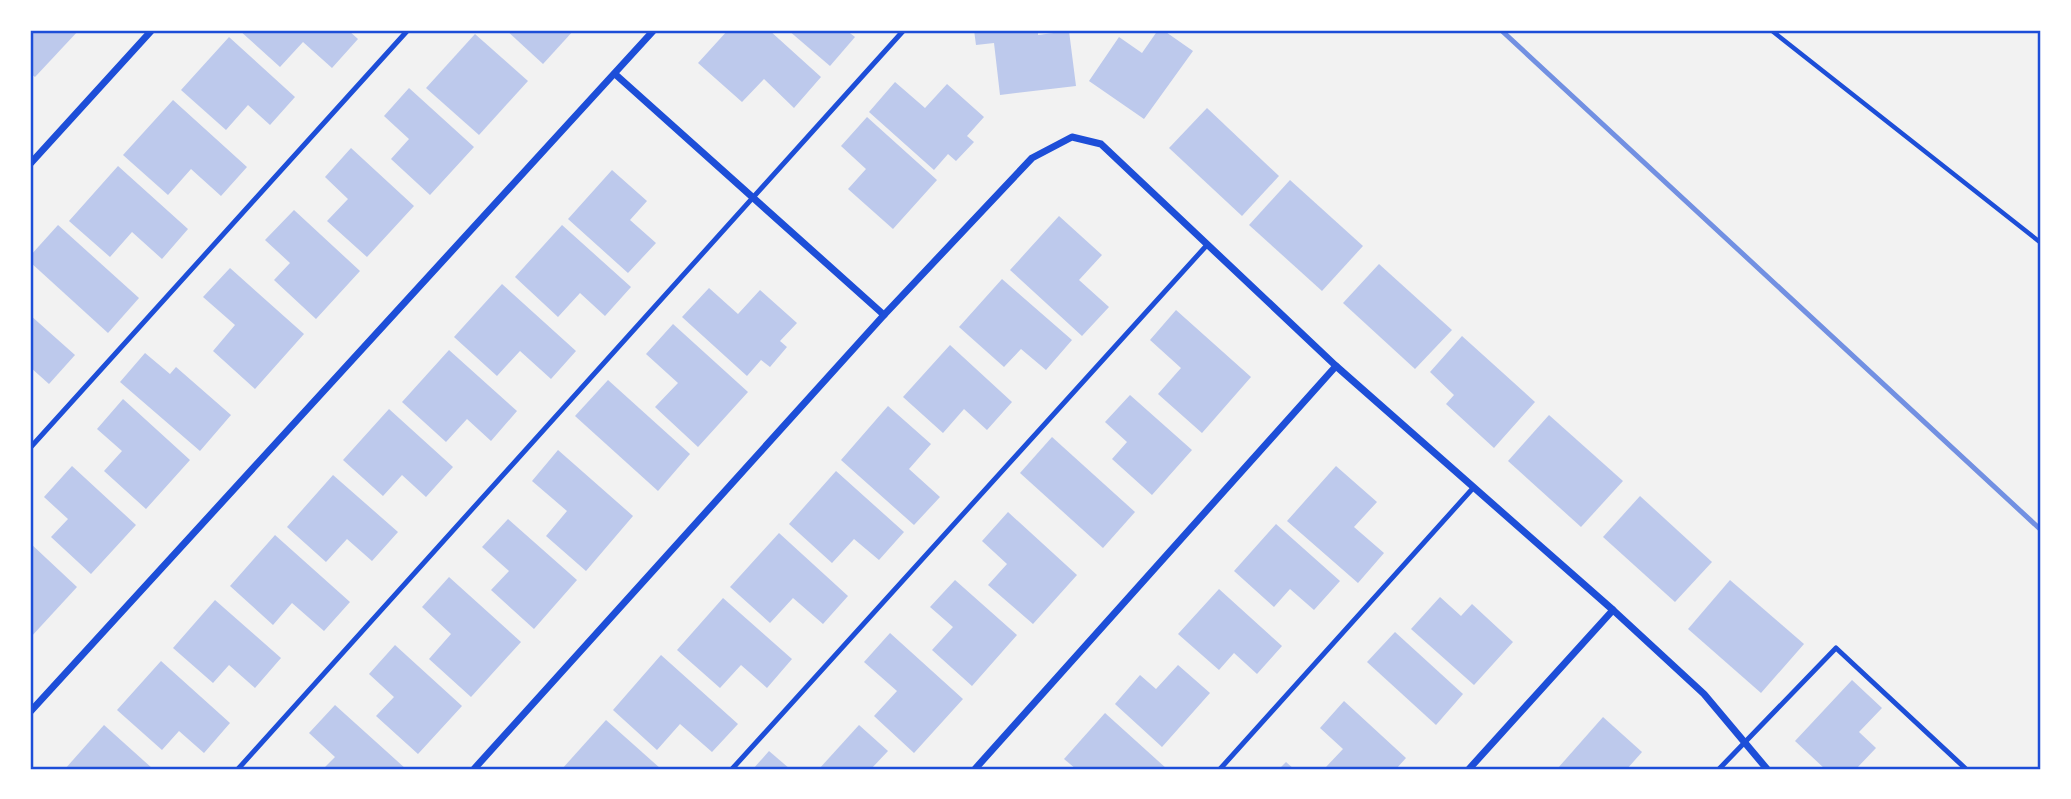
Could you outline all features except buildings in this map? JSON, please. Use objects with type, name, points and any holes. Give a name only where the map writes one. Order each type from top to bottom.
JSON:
[{"type":"street","points":[[30,164],[152,30]]},
{"type":"street","points":[[30,712],[654,30]]},
{"type":"street","points":[[615,74],[884,315]]},
{"type":"street","points":[[474,769],[884,315],[1032,158],[1072,137],[1101,144],[1336,366],[1613,610],[1704,694],[1767,769]]},
{"type":"street","points":[[975,769],[1336,366]]},
{"type":"street","points":[[1469,769],[1613,610]]},
{"type":"lane","points":[[30,448],[408,30]]},
{"type":"lane","points":[[238,769],[904,30]]},
{"type":"lane","points":[[732,769],[1207,244]]},
{"type":"lane","points":[[1220,769],[1474,487]]},
{"type":"lane","points":[[1718,769],[1836,648],[1966,769]]},
{"type":"path","points":[[1770,30],[2041,243]]},
{"type":"railway","points":[[1501,30],[2041,530]]}]
